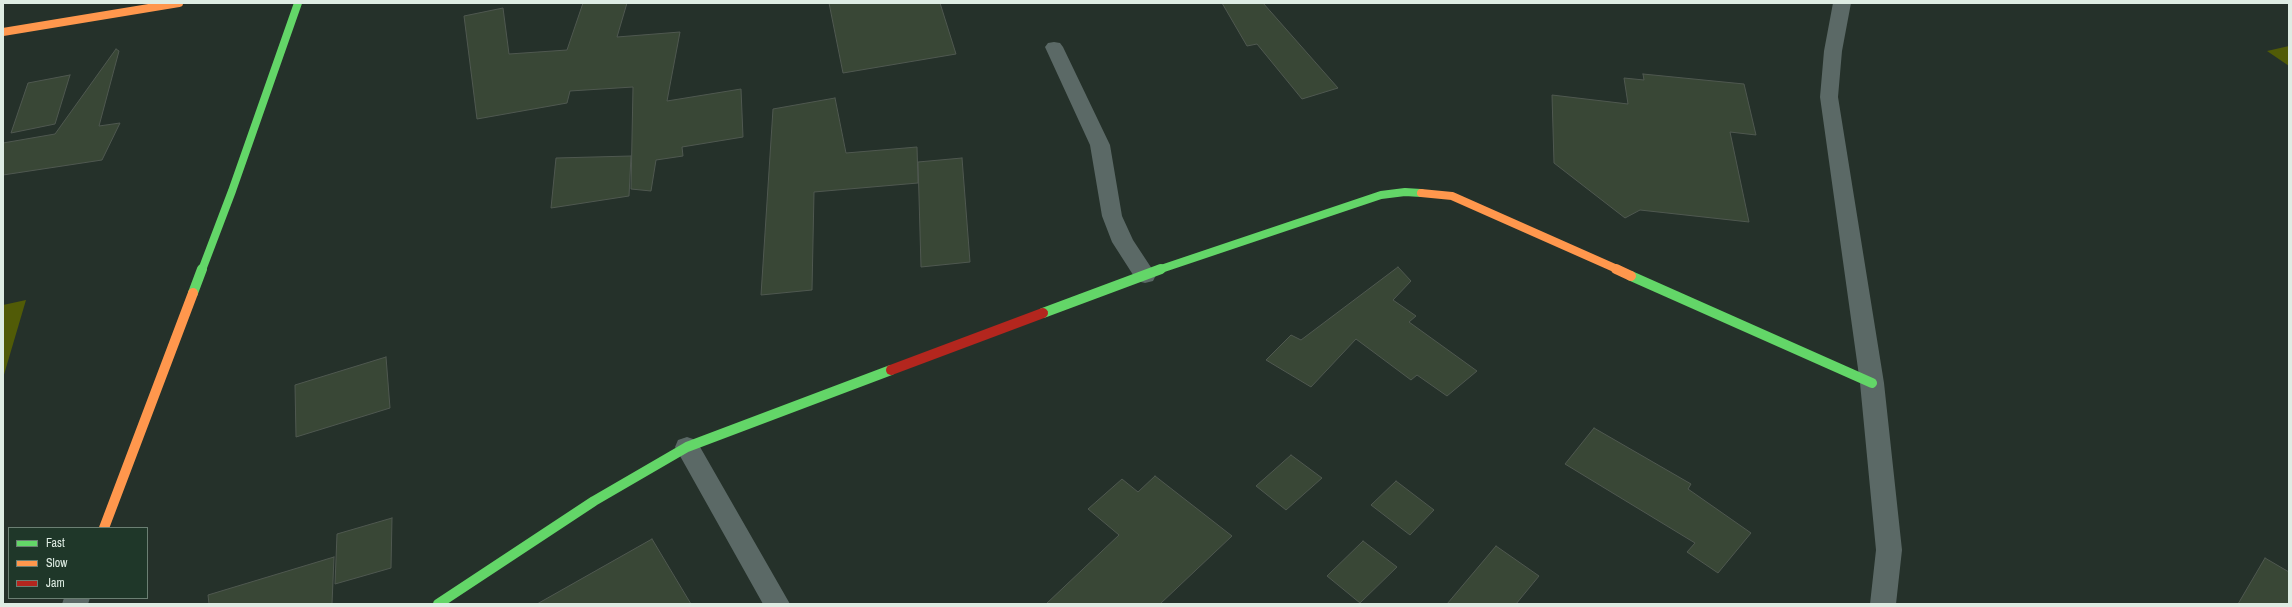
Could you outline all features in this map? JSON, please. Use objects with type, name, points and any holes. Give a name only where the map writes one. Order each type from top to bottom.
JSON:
[{"type":"street","points":[[3,32],[179,3]]},
{"type":"street","points":[[104,527],[232,191],[298,3]]},
{"type":"street","points":[[1842,3],[1833,51],[1829,97],[1872,383],[1889,550],[1883,604]]},
{"type":"street","points":[[1054,47],[1100,145],[1112,216],[1123,242],[1146,276]]},
{"type":"street","points":[[438,604],[594,502],[687,447],[1146,276],[1381,195],[1405,192],[1452,196],[1872,383]]},
{"type":"street","points":[[687,447],[777,604]]},
{"type":"green space","points":[[2289,46],[2289,66],[2267,51]]},
{"type":"green space","points":[[26,300],[3,378],[3,305]]},
{"type":"building","points":[[583,3],[627,3],[617,37],[680,32],[667,101],[741,89],[743,137],[682,147],[683,156],[656,160],[651,191],[631,189],[633,87],[570,91],[567,103],[477,119],[464,16],[503,8],[509,54],[567,50]]},
{"type":"building","points":[[829,3],[940,3],[956,54],[843,73]]},
{"type":"building","points":[[1222,3],[1263,3],[1338,88],[1302,99],[1257,44],[1247,46]]},
{"type":"building","points":[[116,49],[119,51],[99,126],[120,123],[102,160],[3,175],[3,143],[55,134]]},
{"type":"building","points":[[1643,74],[1744,84],[1756,135],[1730,132],[1749,222],[1640,210],[1625,218],[1554,163],[1552,95],[1628,104],[1624,78],[1644,80]]},
{"type":"building","points":[[70,75],[55,124],[11,133],[28,83]]},
{"type":"building","points":[[835,98],[846,153],[917,147],[918,183],[814,192],[812,290],[761,295],[773,109]]},
{"type":"building","points":[[631,156],[629,196],[551,208],[556,158]]},
{"type":"building","points":[[962,158],[970,262],[921,267],[918,162]]},
{"type":"building","points":[[1398,267],[1411,281],[1393,300],[1416,316],[1409,322],[1477,371],[1447,396],[1417,375],[1411,380],[1356,339],[1311,387],[1266,360],[1291,335],[1301,340]]},
{"type":"building","points":[[386,357],[390,408],[296,437],[295,385]]},
{"type":"building","points":[[1594,428],[1691,484],[1688,489],[1751,533],[1718,573],[1687,552],[1695,543],[1565,464]]},
{"type":"building","points":[[1291,455],[1322,478],[1286,510],[1256,486]]},
{"type":"building","points":[[1155,476],[1232,536],[1160,604],[1046,604],[1119,535],[1088,509],[1122,479],[1138,492]]},
{"type":"building","points":[[1396,481],[1434,510],[1410,535],[1371,505]]},
{"type":"building","points":[[392,518],[391,568],[335,584],[337,534]]},
{"type":"building","points":[[652,539],[691,604],[537,604]]},
{"type":"building","points":[[1363,541],[1397,567],[1360,603],[1327,576]]},
{"type":"building","points":[[1496,546],[1539,576],[1516,604],[1447,604]]},
{"type":"building","points":[[334,557],[332,604],[209,604],[208,595]]},
{"type":"building","points":[[2265,558],[2289,572],[2289,604],[2238,604]]},
{"type":"traffic: fast","points":[[193,293],[232,191],[298,3]]},
{"type":"traffic: fast","points":[[1043,313],[1145,275],[1381,195],[1405,192],[1421,193]]},
{"type":"traffic: fast","points":[[1631,276],[1872,383]]},
{"type":"traffic: fast","points":[[438,604],[594,501],[687,447],[891,370]]},
{"type":"traffic: slow","points":[[3,32],[179,3]]},
{"type":"traffic: slow","points":[[1421,193],[1452,196],[1631,276]]},
{"type":"traffic: slow","points":[[104,527],[193,293]]},
{"type":"traffic: jam","points":[[891,370],[1043,313]]}]
